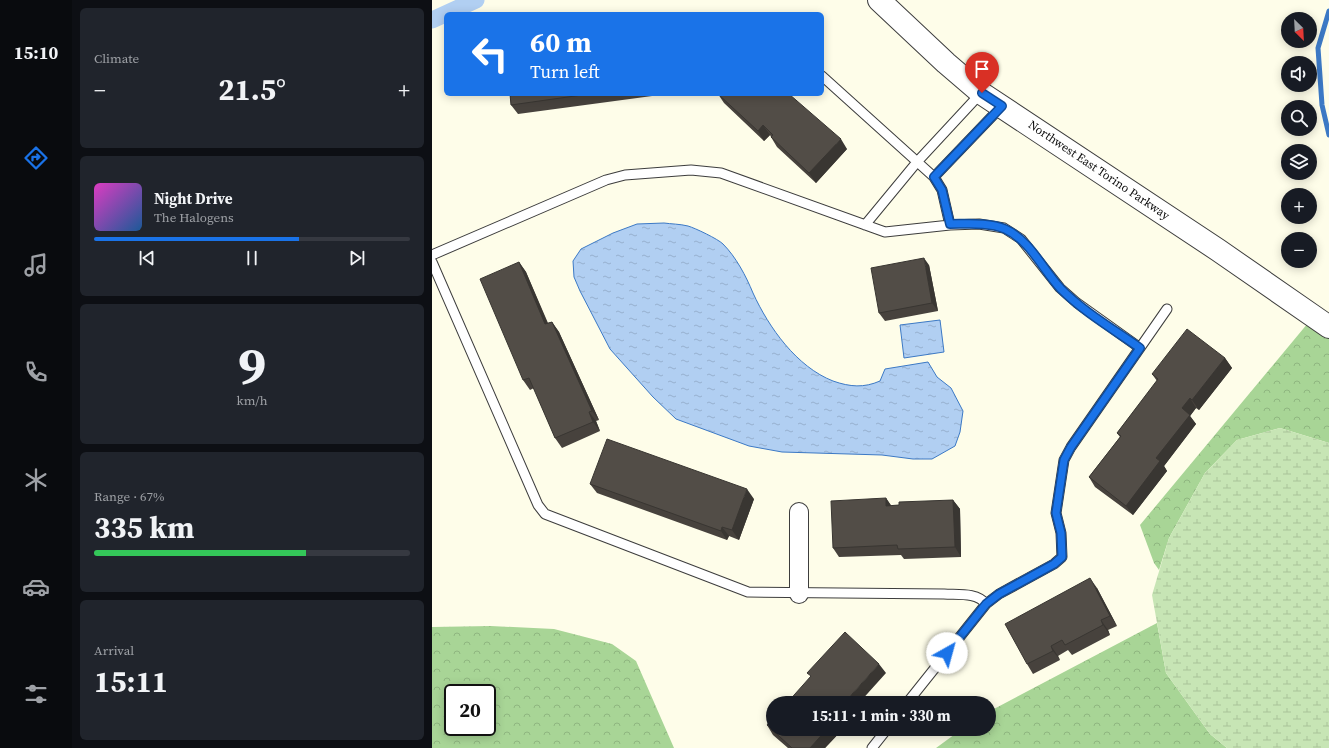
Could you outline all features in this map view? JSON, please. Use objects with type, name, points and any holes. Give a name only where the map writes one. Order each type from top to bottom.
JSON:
[{"type":"street","name":"Northwest East Torino Parkway","points":[[879,0],[946,63],[982,93],[1218,250],[1329,327]]},
{"type":"street","points":[[799,594],[800,512]]},
{"type":"lane","points":[[824,78],[934,177],[942,190],[950,224]]},
{"type":"lane","points":[[865,225],[917,162],[982,93]]},
{"type":"lane","points":[[934,177],[1002,106]]},
{"type":"lane","points":[[432,255],[606,180],[625,175],[691,170],[721,173],[885,232],[950,224],[978,224],[1004,228],[1021,239],[1060,288],[1077,303],[1140,348]]},
{"type":"lane","points":[[432,262],[538,505],[545,514],[748,592],[799,594],[970,595],[982,599],[986,604]]},
{"type":"lane","points":[[913,696],[986,604],[999,594],[1054,564],[1062,557],[1061,533],[1056,513],[1064,460],[1071,447],[1167,308]]},
{"type":"lane","points":[[872,748],[881,736]]},
{"type":"green space","points":[[1308,323],[1329,338],[1329,443],[1280,428],[1237,440],[1205,473],[1169,538],[1159,570],[1154,563],[1140,525]]},
{"type":"green space","points":[[1280,428],[1329,443],[1329,748],[1227,748],[1210,734],[1166,673],[1152,595],[1169,538],[1205,473],[1237,440]]},
{"type":"green space","points":[[1157,623],[1166,673],[1210,734],[1227,748],[936,748],[952,736],[996,736],[996,708]]},
{"type":"green space","points":[[491,626],[554,629],[612,644],[636,661],[674,748],[432,748],[432,627]]},
{"type":"water","points":[[664,223],[691,227],[723,244],[740,267],[767,320],[776,333],[796,356],[820,375],[839,383],[863,386],[880,381],[885,369],[928,362],[937,377],[951,388],[963,411],[960,432],[955,446],[932,459],[913,459],[882,455],[782,452],[749,446],[676,419],[653,397],[610,349],[574,277],[573,261],[581,249],[613,233],[637,224]]},
{"type":"water","points":[[940,320],[944,352],[904,358],[900,325]]},
{"type":"building","points":[[510,96],[575,96],[511,105]]},
{"type":"building","points":[[720,96],[791,96],[841,139],[809,173],[771,137],[773,135],[763,125],[758,131]]},
{"type":"building","points":[[924,258],[932,303],[879,313],[871,268]]},
{"type":"building","points":[[519,262],[545,324],[552,322],[592,411],[589,412],[593,422],[555,438],[529,378],[523,380],[480,279]]},
{"type":"building","points":[[1187,329],[1225,358],[1192,400],[1190,398],[1182,408],[1190,415],[1156,458],[1160,461],[1126,506],[1089,477],[1121,436],[1117,433],[1158,379],[1152,374]]},
{"type":"building","points":[[607,439],[747,489],[732,530],[722,527],[721,531],[590,484]]},
{"type":"building","points":[[886,498],[886,506],[899,505],[899,502],[953,500],[955,547],[898,549],[897,545],[833,548],[831,501]]},
{"type":"building","points":[[1090,578],[1110,616],[1101,620],[1103,625],[1065,645],[1062,640],[1051,646],[1053,651],[1027,664],[1005,624]]},
{"type":"building","points":[[845,632],[879,664],[850,696],[793,696],[811,676],[807,673]]},
{"type":"building","points":[[779,736],[821,736],[810,748],[792,748]]},
{"type":"waterway","points":[[450,12],[476,0]]},
{"type":"waterway","points":[[1329,11],[1318,48],[1322,105],[1329,135]]},
{"type":"waterway","points":[[432,20],[444,15]]},
{"type":"route","points":[[947,653],[986,604],[999,594],[1054,564],[1062,557],[1063,547],[1056,513],[1064,460],[1071,447],[1140,348],[1077,303],[1060,288],[1021,239],[1004,228],[978,224],[950,224],[942,190],[934,177],[1002,106],[982,93]]}]
